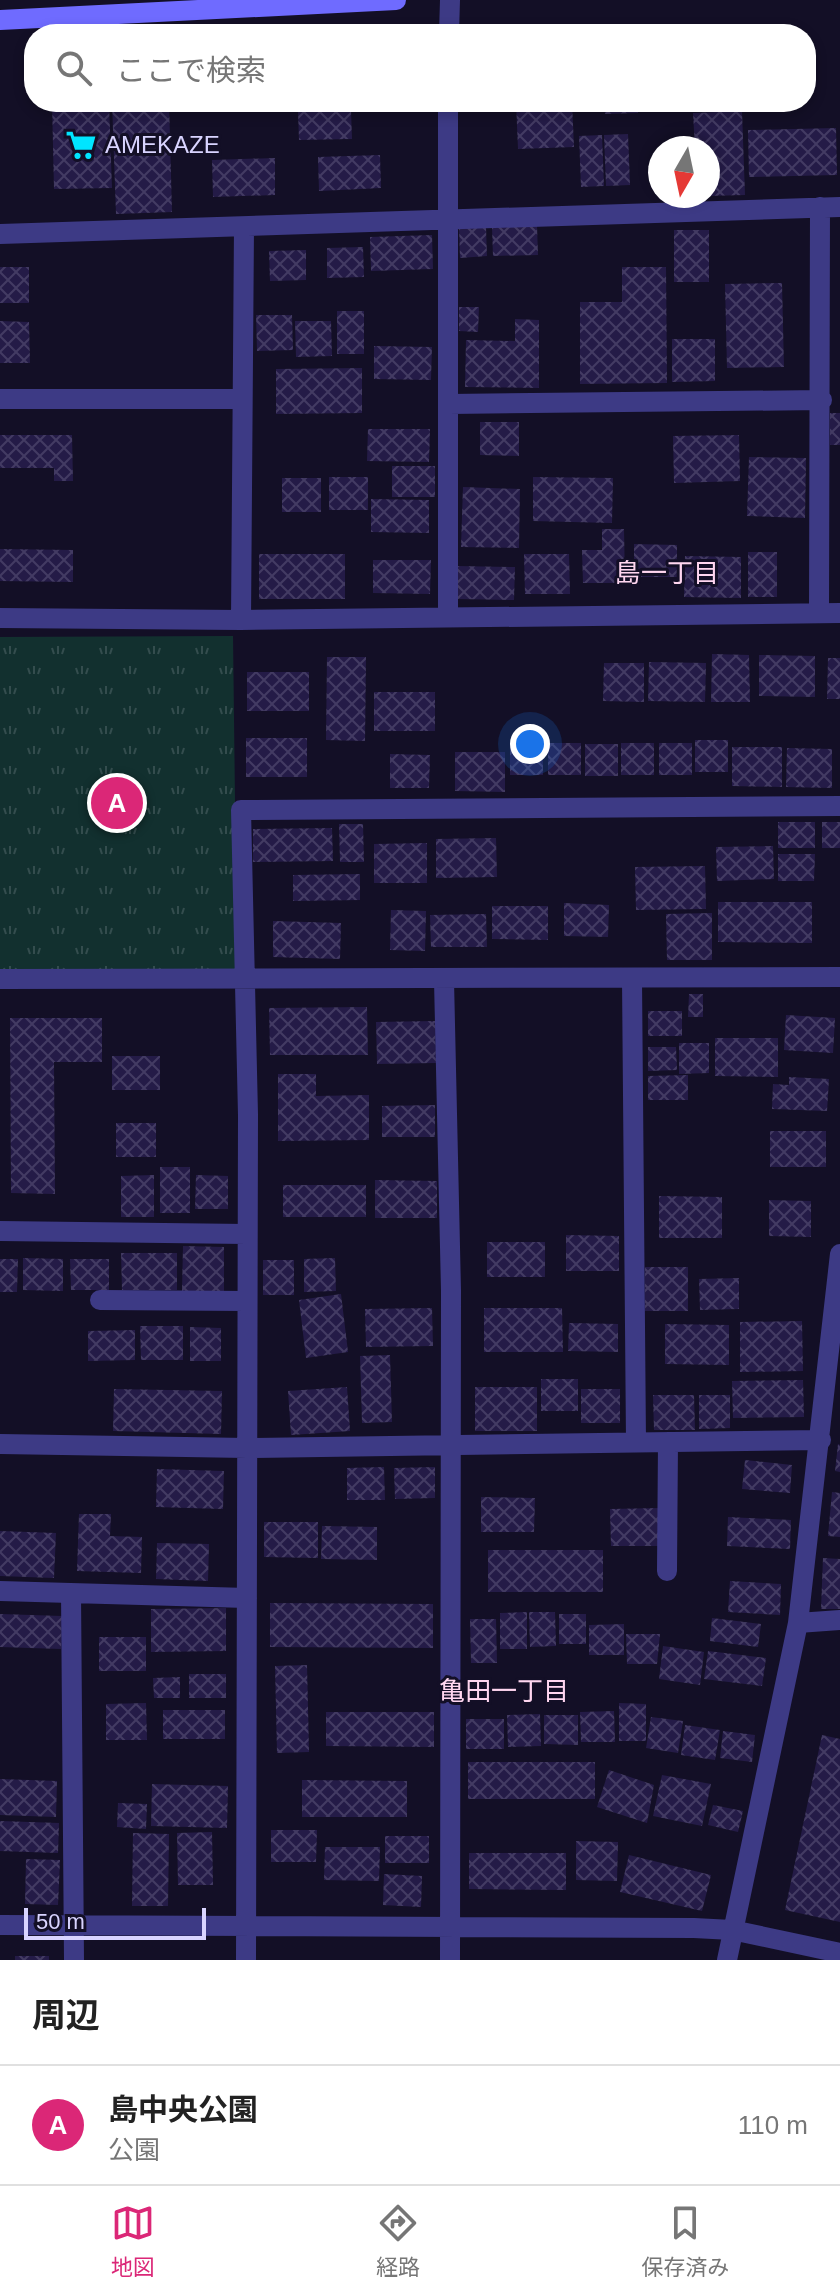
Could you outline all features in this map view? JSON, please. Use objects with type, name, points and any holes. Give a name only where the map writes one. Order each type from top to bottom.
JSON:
[{"type":"street","points":[[0,20],[396,0]]},
{"type":"street","points":[[449,24],[450,0]]},
{"type":"street","points":[[448,112],[445,218],[449,404],[448,616]]},
{"type":"street","points":[[0,234],[830,207],[822,400],[819,613]]},
{"type":"street","points":[[241,620],[244,227]]},
{"type":"street","points":[[0,399],[242,399]]},
{"type":"street","points":[[449,404],[822,400]]},
{"type":"street","points":[[0,618],[241,620],[840,613]]},
{"type":"street","points":[[246,1960],[247,1448],[241,810],[840,806]]},
{"type":"street","points":[[0,979],[840,977]]},
{"type":"street","points":[[632,979],[636,1442]]},
{"type":"street","points":[[444,980],[451,1291],[448,1445],[450,1960]]},
{"type":"street","points":[[0,1231],[246,1234]]},
{"type":"street","points":[[727,1960],[798,1623],[840,1254]]},
{"type":"street","points":[[100,1300],[246,1301]]},
{"type":"street","points":[[0,1444],[247,1448],[821,1440]]},
{"type":"street","points":[[667,1571],[668,1442]]},
{"type":"street","points":[[0,1591],[247,1598]]},
{"type":"street","points":[[71,1593],[74,1960]]},
{"type":"street","points":[[798,1623],[840,1620]]},
{"type":"street","points":[[0,1925],[732,1930],[840,1953]]},
{"type":"green space","points":[[233,636],[237,969],[0,970],[0,637]]},
{"type":"building","name":"AMEKAZE","points":[[52,112],[109,112],[112,188],[54,189]]},
{"type":"building","points":[[112,112],[169,112],[172,212],[116,214]]},
{"type":"building","points":[[298,112],[351,112],[352,139],[299,140]]},
{"type":"building","points":[[516,112],[572,112],[574,147],[518,149]]},
{"type":"building","points":[[605,112],[638,112],[638,113]]},
{"type":"building","points":[[742,112],[745,195],[720,196],[720,136],[694,136],[693,113]]},
{"type":"building","points":[[836,128],[837,175],[749,177],[748,130]]},
{"type":"building","points":[[628,134],[630,185],[606,186],[604,135]]},
{"type":"building","points":[[602,135],[604,186],[581,187],[579,136]]},
{"type":"building","points":[[380,155],[381,188],[319,191],[318,157]]},
{"type":"building","points":[[275,158],[275,195],[213,197],[212,160]]},
{"type":"building","points":[[537,226],[538,255],[493,256],[492,227]]},
{"type":"building","points":[[486,227],[487,256],[460,258],[459,228]]},
{"type":"building","points":[[674,230],[709,230],[709,282],[674,282]]},
{"type":"building","points":[[432,235],[433,269],[371,271],[370,237]]},
{"type":"building","points":[[363,247],[364,277],[327,278],[327,248]]},
{"type":"building","points":[[306,250],[306,280],[270,281],[269,251]]},
{"type":"building","points":[[0,267],[29,267],[29,303],[0,303]]},
{"type":"building","points":[[622,267],[666,267],[667,383],[580,384],[580,302],[622,302]]},
{"type":"building","points":[[782,283],[784,367],[727,368],[725,284]]},
{"type":"building","points":[[459,307],[479,307],[478,332],[459,331]]},
{"type":"building","points":[[337,311],[364,311],[364,354],[337,354]]},
{"type":"building","points":[[256,315],[292,315],[293,350],[257,351]]},
{"type":"building","points":[[515,319],[539,320],[539,388],[465,387],[466,340],[515,341]]},
{"type":"building","points":[[0,321],[29,322],[30,363],[0,363]]},
{"type":"building","points":[[295,321],[331,321],[332,356],[296,357]]},
{"type":"building","points":[[672,339],[715,339],[715,381],[672,382]]},
{"type":"building","points":[[374,346],[432,347],[431,380],[374,379]]},
{"type":"building","points":[[362,368],[362,413],[276,414],[276,369]]},
{"type":"building","points":[[830,413],[840,413],[840,445],[830,445]]},
{"type":"building","points":[[480,422],[519,422],[519,456],[480,455]]},
{"type":"building","points":[[368,429],[430,429],[429,462],[367,461]]},
{"type":"building","points":[[0,435],[72,435],[73,481],[54,481],[54,468],[0,468]]},
{"type":"building","points":[[739,435],[740,481],[674,483],[673,436]]},
{"type":"building","points":[[749,457],[806,458],[805,518],[747,516]]},
{"type":"building","points":[[392,466],[435,466],[435,497],[392,497]]},
{"type":"building","points":[[329,477],[368,477],[368,510],[329,510]]},
{"type":"building","points":[[533,477],[613,478],[612,523],[533,521]]},
{"type":"building","points":[[282,478],[321,478],[321,512],[282,512]]},
{"type":"building","points":[[463,487],[520,489],[519,548],[461,547]]},
{"type":"building","points":[[371,499],[429,500],[429,533],[371,532]]},
{"type":"building","points":[[602,529],[624,529],[625,583],[583,583],[582,550],[602,550]]},
{"type":"building","points":[[634,544],[677,545],[677,577],[634,577]]},
{"type":"building","points":[[0,549],[73,550],[73,582],[0,581]]},
{"type":"building","points":[[748,552],[777,552],[777,597],[748,597]]},
{"type":"building","points":[[259,554],[345,554],[345,599],[259,599]]},
{"type":"building","points":[[524,554],[569,554],[570,594],[525,594]]},
{"type":"building","points":[[685,556],[741,557],[741,598],[684,597]]},
{"type":"building","points":[[373,560],[431,560],[430,594],[373,593]]},
{"type":"building","points":[[457,566],[515,567],[514,600],[456,599]]},
{"type":"building","points":[[712,654],[749,655],[750,702],[711,702]]},
{"type":"building","points":[[759,655],[815,656],[815,697],[759,696]]},
{"type":"building","points":[[327,657],[366,657],[365,741],[326,740]]},
{"type":"building","points":[[828,658],[840,658],[840,699],[827,699]]},
{"type":"building","points":[[649,662],[706,663],[705,702],[648,701]]},
{"type":"building","points":[[604,663],[644,663],[644,702],[603,701]]},
{"type":"building","points":[[247,672],[309,672],[309,711],[247,711]]},
{"type":"building","points":[[374,692],[435,692],[435,731],[374,731]]},
{"type":"building","points":[[246,738],[307,738],[307,777],[246,777]]},
{"type":"building","points":[[695,740],[728,740],[728,772],[695,772]]},
{"type":"building","points":[[510,743],[543,743],[543,775],[510,775]]},
{"type":"building","points":[[548,743],[581,743],[581,775],[548,775]]},
{"type":"building","points":[[621,743],[654,743],[654,775],[621,775]]},
{"type":"building","points":[[659,743],[692,743],[692,775],[659,775]]},
{"type":"building","points":[[585,744],[618,744],[618,776],[585,776]]},
{"type":"building","points":[[732,747],[782,747],[782,787],[732,786]]},
{"type":"building","points":[[787,748],[832,749],[832,788],[786,787]]},
{"type":"building","points":[[455,752],[505,752],[505,792],[455,791]]},
{"type":"building","points":[[390,754],[430,755],[429,788],[390,788]]},
{"type":"building","points":[[778,822],[815,822],[815,848],[778,848]]},
{"type":"building","points":[[822,822],[840,822],[840,848],[822,848]]},
{"type":"building","points":[[339,824],[363,824],[364,862],[340,862]]},
{"type":"building","points":[[332,828],[333,861],[253,862],[253,829]]},
{"type":"building","points":[[496,838],[497,877],[436,878],[436,839]]},
{"type":"building","points":[[427,843],[427,883],[374,883],[374,844]]},
{"type":"building","points":[[773,846],[774,879],[717,881],[716,847]]},
{"type":"building","points":[[778,854],[815,854],[814,881],[778,881]]},
{"type":"building","points":[[705,866],[706,909],[636,910],[635,867]]},
{"type":"building","points":[[360,874],[360,900],[293,901],[293,875]]},
{"type":"building","points":[[718,902],[812,902],[812,943],[718,942]]},
{"type":"building","points":[[564,903],[609,905],[608,937],[564,936]]},
{"type":"building","points":[[492,906],[548,906],[548,940],[492,939]]},
{"type":"building","points":[[391,910],[426,911],[425,951],[390,950]]},
{"type":"building","points":[[712,913],[712,960],[667,960],[666,914]]},
{"type":"building","points":[[486,914],[487,947],[431,947],[430,915]]},
{"type":"building","points":[[273,921],[341,923],[340,959],[273,957]]},
{"type":"building","points":[[689,994],[703,994],[703,1017],[688,1017]]},
{"type":"building","points":[[367,1007],[368,1055],[270,1055],[269,1008]]},
{"type":"building","points":[[648,1011],[682,1011],[682,1036],[648,1036]]},
{"type":"building","points":[[786,1015],[835,1018],[833,1053],[784,1050]]},
{"type":"building","points":[[10,1018],[102,1018],[102,1062],[54,1062],[55,1194],[11,1193]]},
{"type":"building","points":[[435,1021],[436,1063],[377,1064],[376,1022]]},
{"type":"building","points":[[715,1038],[778,1038],[778,1077],[715,1076]]},
{"type":"building","points":[[679,1043],[709,1043],[709,1073],[679,1074]]},
{"type":"building","points":[[648,1047],[676,1047],[677,1070],[648,1071]]},
{"type":"building","points":[[112,1056],[160,1056],[160,1090],[112,1090]]},
{"type":"building","points":[[278,1074],[316,1074],[316,1096],[369,1095],[369,1140],[278,1141]]},
{"type":"building","points":[[688,1075],[688,1100],[648,1100],[648,1076]]},
{"type":"building","points":[[789,1077],[829,1079],[827,1111],[772,1109],[773,1084],[789,1085]]},
{"type":"building","points":[[435,1105],[435,1137],[382,1137],[382,1106]]},
{"type":"building","points":[[116,1123],[156,1123],[156,1157],[116,1157]]},
{"type":"building","points":[[770,1131],[826,1131],[826,1167],[770,1167]]},
{"type":"building","points":[[160,1167],[190,1167],[190,1213],[160,1213]]},
{"type":"building","points":[[154,1175],[154,1217],[121,1217],[121,1176]]},
{"type":"building","points":[[196,1175],[228,1176],[228,1209],[195,1209]]},
{"type":"building","points":[[375,1180],[437,1181],[437,1218],[375,1218]]},
{"type":"building","points":[[283,1185],[366,1185],[366,1217],[283,1217]]},
{"type":"building","points":[[659,1196],[722,1197],[722,1238],[659,1238]]},
{"type":"building","points":[[769,1200],[811,1201],[811,1237],[769,1236]]},
{"type":"building","points":[[566,1235],[619,1236],[619,1271],[566,1271]]},
{"type":"building","points":[[487,1242],[545,1242],[545,1277],[487,1277]]},
{"type":"building","points":[[183,1246],[224,1247],[224,1291],[182,1291]]},
{"type":"building","points":[[121,1253],[177,1253],[177,1290],[122,1290]]},
{"type":"building","points":[[23,1258],[63,1259],[63,1291],[23,1290]]},
{"type":"building","points":[[335,1258],[336,1291],[304,1292],[304,1259]]},
{"type":"building","points":[[0,1259],[18,1259],[17,1292],[0,1292]]},
{"type":"building","points":[[70,1259],[109,1259],[109,1290],[71,1290]]},
{"type":"building","points":[[263,1260],[294,1260],[294,1295],[263,1295]]},
{"type":"building","points":[[645,1267],[688,1267],[688,1311],[645,1311]]},
{"type":"building","points":[[739,1278],[739,1309],[700,1310],[699,1279]]},
{"type":"building","points":[[341,1294],[348,1352],[306,1358],[299,1300]]},
{"type":"building","points":[[432,1308],[433,1346],[366,1347],[365,1309]]},
{"type":"building","points":[[484,1308],[562,1308],[563,1352],[484,1352]]},
{"type":"building","points":[[802,1321],[803,1371],[740,1372],[740,1322]]},
{"type":"building","points":[[569,1323],[618,1324],[618,1352],[568,1351]]},
{"type":"building","points":[[665,1324],[729,1325],[729,1365],[665,1364]]},
{"type":"building","points":[[140,1326],[183,1326],[183,1360],[141,1360]]},
{"type":"building","points":[[190,1327],[221,1328],[221,1361],[190,1361]]},
{"type":"building","points":[[135,1330],[135,1360],[88,1361],[88,1331]]},
{"type":"building","points":[[390,1355],[392,1422],[362,1423],[360,1356]]},
{"type":"building","points":[[541,1379],[578,1379],[578,1411],[541,1411]]},
{"type":"building","points":[[803,1380],[804,1417],[733,1418],[732,1381]]},
{"type":"building","points":[[347,1387],[350,1431],[291,1435],[288,1391]]},
{"type":"building","points":[[475,1387],[537,1387],[537,1431],[475,1431]]},
{"type":"building","points":[[114,1389],[222,1391],[221,1434],[113,1431]]},
{"type":"building","points":[[581,1389],[620,1389],[620,1423],[581,1423]]},
{"type":"building","points":[[653,1395],[694,1395],[695,1430],[654,1430]]},
{"type":"building","points":[[699,1395],[730,1395],[730,1428],[699,1429]]},
{"type":"building","points":[[840,1445],[840,1472],[835,1471]]},
{"type":"building","points":[[745,1460],[792,1465],[790,1493],[742,1489]]},
{"type":"building","points":[[384,1467],[385,1500],[347,1500],[347,1468]]},
{"type":"building","points":[[435,1467],[435,1498],[395,1499],[394,1468]]},
{"type":"building","points":[[157,1469],[224,1471],[223,1509],[156,1507]]},
{"type":"building","points":[[832,1492],[840,1493],[840,1537],[828,1536]]},
{"type":"building","points":[[481,1497],[535,1498],[534,1532],[481,1532]]},
{"type":"building","points":[[659,1508],[659,1546],[611,1546],[610,1509]]},
{"type":"building","points":[[79,1514],[111,1514],[110,1536],[142,1537],[141,1573],[77,1571]]},
{"type":"building","points":[[728,1517],[791,1520],[790,1549],[727,1546]]},
{"type":"building","points":[[264,1522],[318,1522],[318,1558],[264,1557]]},
{"type":"building","points":[[322,1526],[377,1527],[377,1560],[321,1559]]},
{"type":"building","points":[[0,1531],[56,1533],[54,1578],[0,1576]]},
{"type":"building","points":[[157,1543],[209,1544],[208,1581],[156,1579]]},
{"type":"building","points":[[488,1550],[603,1550],[603,1592],[488,1592]]},
{"type":"building","points":[[823,1558],[840,1559],[840,1609],[821,1609]]},
{"type":"building","points":[[730,1581],[781,1584],[780,1615],[728,1612]]},
{"type":"building","points":[[270,1603],[433,1604],[433,1648],[270,1647]]},
{"type":"building","points":[[226,1608],[226,1651],[151,1652],[151,1609]]},
{"type":"building","points":[[527,1612],[527,1649],[500,1649],[500,1613]]},
{"type":"building","points":[[529,1612],[555,1612],[556,1646],[530,1647]]},
{"type":"building","points":[[0,1614],[62,1616],[61,1649],[0,1647]]},
{"type":"building","points":[[559,1614],[586,1614],[586,1644],[559,1644]]},
{"type":"building","points":[[712,1618],[761,1624],[758,1647],[710,1641]]},
{"type":"building","points":[[470,1619],[496,1619],[497,1663],[471,1663]]},
{"type":"building","points":[[624,1624],[624,1655],[589,1655],[589,1625]]},
{"type":"building","points":[[626,1634],[660,1634],[657,1664],[627,1664]]},
{"type":"building","points":[[99,1637],[146,1637],[146,1671],[99,1671]]},
{"type":"building","points":[[663,1646],[704,1652],[700,1685],[659,1679]]},
{"type":"building","points":[[708,1651],[766,1658],[762,1686],[704,1679]]},
{"type":"building","points":[[307,1665],[309,1752],[277,1753],[275,1666]]},
{"type":"building","points":[[189,1674],[226,1674],[226,1698],[189,1698]]},
{"type":"building","points":[[180,1677],[180,1698],[154,1698],[153,1678]]},
{"type":"building","points":[[146,1703],[147,1740],[106,1740],[106,1704]]},
{"type":"building","points":[[619,1703],[646,1704],[646,1741],[619,1741]]},
{"type":"building","points":[[163,1710],[225,1710],[225,1739],[163,1739]]},
{"type":"building","points":[[614,1711],[615,1742],[581,1742],[580,1712]]},
{"type":"building","points":[[326,1712],[434,1712],[434,1747],[326,1746]]},
{"type":"building","points":[[540,1714],[541,1746],[508,1747],[507,1715]]},
{"type":"building","points":[[544,1715],[578,1715],[578,1745],[544,1744]]},
{"type":"building","points":[[651,1717],[683,1721],[678,1753],[646,1748]]},
{"type":"building","points":[[466,1719],[504,1719],[504,1749],[466,1749]]},
{"type":"building","points":[[685,1725],[720,1730],[715,1760],[681,1755]]},
{"type":"building","points":[[723,1731],[755,1735],[752,1762],[720,1758]]},
{"type":"building","points":[[822,1735],[840,1739],[840,1922],[785,1910]]},
{"type":"building","points":[[468,1762],[595,1762],[595,1799],[468,1799]]},
{"type":"building","points":[[609,1770],[654,1785],[647,1823],[597,1807]]},
{"type":"building","points":[[662,1775],[711,1784],[702,1826],[653,1816]]},
{"type":"building","points":[[0,1779],[57,1781],[56,1817],[0,1815]]},
{"type":"building","points":[[302,1780],[407,1781],[407,1817],[302,1817]]},
{"type":"building","points":[[152,1784],[228,1786],[227,1828],[151,1826]]},
{"type":"building","points":[[118,1803],[147,1804],[146,1829],[117,1827]]},
{"type":"building","points":[[713,1805],[743,1811],[738,1832],[708,1825]]},
{"type":"building","points":[[0,1821],[59,1823],[58,1853],[0,1851]]},
{"type":"building","points":[[271,1830],[317,1830],[316,1862],[271,1862]]},
{"type":"building","points":[[212,1832],[213,1885],[178,1885],[177,1833]]},
{"type":"building","points":[[133,1833],[169,1834],[168,1906],[132,1906]]},
{"type":"building","points":[[385,1836],[429,1836],[429,1863],[385,1863]]},
{"type":"building","points":[[576,1841],[618,1842],[617,1881],[576,1880]]},
{"type":"building","points":[[325,1847],[380,1847],[379,1881],[324,1880]]},
{"type":"building","points":[[469,1853],[566,1853],[566,1890],[469,1889]]},
{"type":"building","points":[[629,1855],[711,1875],[702,1911],[620,1892]]},
{"type":"building","points":[[26,1859],[60,1860],[58,1905],[25,1904]]},
{"type":"building","points":[[384,1874],[422,1876],[421,1907],[383,1905]]},
{"type":"building","points":[[15,1956],[49,1956],[49,1960],[15,1960]]},
{"type":"place","name":"AMEKAZE","points":[[81,145]]},
{"type":"place","name":"島中央公園","points":[[117,803]]},
{"type":"district","name":"島一丁目","points":[[667,573]]},
{"type":"district","name":"亀田一丁目","points":[[504,1691]]}]
